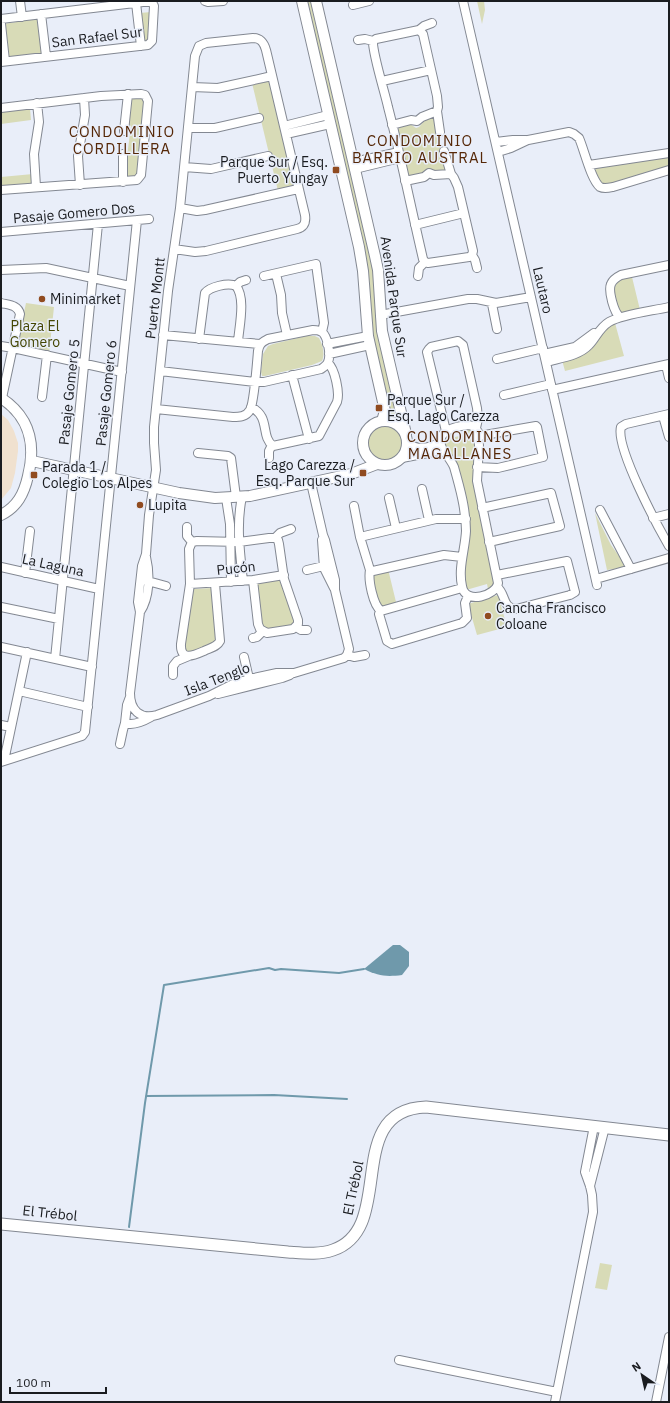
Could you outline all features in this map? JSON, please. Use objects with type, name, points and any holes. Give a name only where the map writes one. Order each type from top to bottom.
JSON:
[{"type":"main road","name":"El Trébol","points":[[1,1224],[288,1252],[321,1253],[340,1247],[349,1241],[358,1230],[364,1218],[379,1138],[388,1122],[405,1110],[426,1107],[669,1135]]},
{"type":"street","points":[[20,1],[22,17]]},
{"type":"street","points":[[1,19],[150,1]]},
{"type":"street","name":"San Rafael Sur","points":[[3,61],[149,44],[152,41],[154,6],[150,1]]},
{"type":"street","points":[[204,1],[223,1]]},
{"type":"street","name":"Avenida Parque Sur","points":[[302,1],[361,260],[369,340],[384,407],[384,416],[382,421]]},
{"type":"street","name":"Avenida Parque Sur","points":[[316,1],[377,264],[383,337],[407,438]]},
{"type":"street","name":"Lautaro","points":[[463,1],[597,582],[631,570]]},
{"type":"street","points":[[353,5],[364,2]]},
{"type":"street","points":[[136,3],[141,46]]},
{"type":"street","points":[[41,14],[46,56]]},
{"type":"street","points":[[358,40],[365,39],[373,41],[376,39],[419,30],[432,23]]},
{"type":"street","points":[[1,24],[3,61]]},
{"type":"street","points":[[419,30],[423,34],[437,96],[437,111],[440,132]]},
{"type":"street","name":"Puerto Montt","points":[[120,744],[125,723],[126,705],[130,697],[140,612],[143,606],[145,581],[142,566],[146,554],[149,515],[156,470],[154,439],[156,409],[163,335],[180,208],[195,56],[199,46],[206,43],[253,38],[259,39],[265,46],[272,76]]},
{"type":"street","points":[[373,41],[377,64],[425,262]]},
{"type":"street","points":[[382,81],[431,70]]},
{"type":"street","points":[[174,249],[195,252],[206,251],[297,229],[304,225],[305,215],[272,76],[218,88],[192,87]]},
{"type":"street","points":[[124,131],[128,94]]},
{"type":"street","points":[[1,108],[128,94],[145,95],[148,101],[141,175],[135,181],[1,190]]},
{"type":"street","points":[[80,185],[78,156],[85,115],[84,98]]},
{"type":"street","points":[[36,187],[34,154],[38,122],[37,103]]},
{"type":"street","points":[[392,125],[411,120],[417,121],[422,117],[437,111]]},
{"type":"street","points":[[188,128],[215,128],[259,118]]},
{"type":"street","points":[[285,130],[329,119]]},
{"type":"street","points":[[496,142],[528,140],[566,132],[574,134],[580,140],[597,183],[604,188],[613,187],[669,170]]},
{"type":"street","points":[[498,152],[514,147],[528,140]]},
{"type":"street","points":[[444,151],[451,174],[456,183],[473,251],[472,255],[477,268]]},
{"type":"street","points":[[589,165],[669,153]]},
{"type":"street","points":[[123,154],[123,182]]},
{"type":"street","points":[[354,166],[399,155]]},
{"type":"street","points":[[184,168],[211,169],[268,156]]},
{"type":"street","points":[[405,181],[424,177],[429,173],[434,175],[451,174]]},
{"type":"street","points":[[180,208],[205,210],[298,189]]},
{"type":"street","points":[[415,225],[464,213]]},
{"type":"street","name":"Pasaje Gomero Dos","points":[[1,232],[148,219]]},
{"type":"street","name":"Pasaje Gomero 6","points":[[2,761],[84,735],[137,220]]},
{"type":"street","name":"Pasaje Gomero 5","points":[[55,658],[98,224]]},
{"type":"street","points":[[425,262],[428,263],[469,257],[472,255]]},
{"type":"street","points":[[418,276],[419,268],[425,262]]},
{"type":"street","points":[[264,276],[316,264],[324,323],[322,332]]},
{"type":"street","points":[[620,317],[614,310],[610,290],[611,283],[614,279],[621,275],[669,265]]},
{"type":"street","points":[[1,270],[46,268],[130,286]]},
{"type":"street","points":[[276,274],[287,335]]},
{"type":"street","points":[[236,286],[240,282],[246,280]]},
{"type":"street","points":[[199,339],[204,293],[209,289],[230,284],[236,286],[241,300],[238,342]]},
{"type":"street","points":[[380,315],[468,299],[476,299],[492,304],[531,297]]},
{"type":"street","points":[[1,303],[16,307],[19,310],[20,316],[1,398],[16,411],[27,428],[32,445],[32,460],[26,487],[12,509],[1,515]]},
{"type":"street","points":[[492,304],[498,329]]},
{"type":"street","points":[[497,359],[576,354],[590,344],[597,333],[612,320],[669,307]]},
{"type":"street","points":[[544,355],[579,345],[593,334],[614,310]]},
{"type":"street","points":[[160,371],[264,382],[321,369],[328,363],[329,354],[326,338],[322,332],[315,330],[268,339],[260,344],[163,335]]},
{"type":"street","points":[[327,344],[369,340]]},
{"type":"street","points":[[329,354],[369,340]]},
{"type":"street","points":[[446,431],[427,352],[431,347],[460,341],[463,345],[478,414],[477,432],[477,467],[476,480],[498,582],[497,587],[492,592],[473,598],[463,592],[462,588],[461,574],[466,520],[454,468],[442,446],[442,436],[446,431],[469,425],[477,432],[537,427],[543,457],[498,468],[477,467]]},
{"type":"street","points":[[156,409],[236,417],[241,417],[247,414],[251,406],[260,344]]},
{"type":"street","points":[[1,346],[122,372]]},
{"type":"street","points":[[42,397],[47,355]]},
{"type":"street","points":[[251,406],[262,416],[268,440],[272,445],[275,446],[317,437],[321,434],[338,399],[332,368],[328,363]]},
{"type":"street","points":[[504,395],[667,365],[669,378]]},
{"type":"street","points":[[292,376],[309,439]]},
{"type":"street","points":[[669,437],[666,415],[626,424],[620,430],[633,473],[653,518],[669,546]]},
{"type":"street","points":[[377,464],[369,458],[365,452],[363,442],[366,431],[372,425],[382,421],[396,423],[403,429],[413,447],[442,446]]},
{"type":"street","points":[[402,458],[406,451],[407,438]]},
{"type":"street","points":[[269,458],[269,451],[272,445]]},
{"type":"street","points":[[32,460],[199,496],[235,497],[259,494],[311,483],[354,473],[377,464],[389,465],[402,458],[442,446]]},
{"type":"street","points":[[347,474],[363,462],[365,452]]},
{"type":"street","points":[[198,453],[228,456],[232,458],[238,517],[231,582]]},
{"type":"street","points":[[311,483],[323,536],[327,565],[335,590],[348,652],[354,657],[365,655]]},
{"type":"street","points":[[422,488],[429,520]]},
{"type":"street","points":[[482,508],[551,493],[560,526],[489,542]]},
{"type":"street","points":[[235,497],[230,520],[243,581]]},
{"type":"street","points":[[389,498],[396,528]]},
{"type":"street","points":[[354,506],[360,537],[368,568],[370,570],[368,577],[376,607],[381,611]]},
{"type":"street","points":[[600,510],[631,570],[669,558]]},
{"type":"street","points":[[653,518],[669,514]]},
{"type":"street","points":[[360,537],[429,520],[466,520]]},
{"type":"street","points":[[187,527],[187,536],[192,542]]},
{"type":"street","points":[[192,542],[235,542],[275,538],[280,533],[292,529]]},
{"type":"street","points":[[25,573],[30,531]]},
{"type":"street","points":[[253,580],[258,624],[262,632],[267,634],[291,630],[296,627],[298,616],[284,575],[278,540],[275,538]]},
{"type":"street","points":[[173,675],[172,668],[177,661],[180,648],[190,584],[189,549],[192,542]]},
{"type":"street","points":[[370,570],[444,555],[462,557]]},
{"type":"street","points":[[497,575],[567,561],[574,592],[570,595],[516,609],[508,607],[501,591],[497,587]]},
{"type":"street","points":[[307,570],[327,565]]},
{"type":"street","name":"La Laguna","points":[[1,568],[99,588]]},
{"type":"street","name":"Pucón","points":[[190,584],[215,584],[284,575]]},
{"type":"street","points":[[145,581],[166,586]]},
{"type":"street","points":[[177,661],[216,645],[223,640],[215,584]]},
{"type":"street","points":[[381,611],[462,588]]},
{"type":"street","points":[[381,611],[379,614],[389,643],[392,644],[462,623],[467,618],[465,603],[468,596]]},
{"type":"street","points":[[1,607],[58,619]]},
{"type":"street","points":[[296,627],[301,630],[307,630]]},
{"type":"street","points":[[253,638],[257,637],[262,632]]},
{"type":"street","points":[[1,647],[92,667]]},
{"type":"street","points":[[180,648],[183,653],[189,656]]},
{"type":"street","points":[[2,761],[27,652]]},
{"type":"street","name":"Isla Tenglo","points":[[125,723],[130,724],[145,720],[209,696],[233,684],[282,678],[344,658],[348,652]]},
{"type":"street","points":[[244,657],[249,682]]},
{"type":"street","points":[[19,691],[88,707]]},
{"type":"street","points":[[130,697],[133,707],[137,712],[143,716],[153,716]]},
{"type":"street","points":[[1,726],[11,727]]},
{"type":"street","points":[[555,1402],[593,1212],[593,1201],[590,1186],[586,1178],[585,1168],[599,1127]]},
{"type":"street","points":[[656,1402],[669,1337]]},
{"type":"street","points":[[399,1360],[557,1392]]},
{"type":"shaded area","points":[[1,414],[8,420],[14,431],[18,443],[18,451],[11,488],[1,500]]},
{"type":"green space","points":[[305,1],[313,1],[366,227],[398,416],[390,414],[374,347]]},
{"type":"green space","points":[[477,1],[484,1],[485,10],[482,24]]},
{"type":"green space","points":[[151,12],[148,42],[144,42],[140,13]]},
{"type":"green space","points":[[37,19],[42,55],[7,58],[3,24]]},
{"type":"green space","points":[[269,80],[294,187],[278,191],[252,83]]},
{"type":"green space","points":[[131,96],[145,99],[137,178],[124,179],[131,126],[129,125]]},
{"type":"green space","points":[[30,108],[31,120],[1,124],[1,112]]},
{"type":"green space","points":[[436,116],[438,133],[447,169],[445,171],[411,176],[407,175],[397,130],[401,126],[410,124],[416,128],[419,127],[427,118]]},
{"type":"green space","points":[[669,156],[669,168],[611,185],[600,184],[595,171],[597,167]]},
{"type":"green space","points":[[33,174],[34,184],[1,188],[1,177]]},
{"type":"green space","points":[[632,277],[640,310],[622,313],[615,298],[616,285],[617,282],[624,278]]},
{"type":"green space","name":"Plaza El Gomero","points":[[26,303],[54,307],[49,354],[17,345]]},
{"type":"green space","points":[[615,323],[624,356],[565,371],[562,360],[582,355],[596,344],[608,327]]},
{"type":"green space","points":[[306,336],[315,336],[319,338],[323,350],[322,361],[312,365],[262,376],[263,354],[268,346]]},
{"type":"green space","points":[[385,424],[395,427],[401,433],[404,443],[401,453],[395,459],[385,462],[375,459],[369,453],[366,443],[369,433],[375,427]]},
{"type":"green space","points":[[467,429],[472,430],[475,435],[473,483],[495,581],[494,585],[488,589],[487,584],[466,590],[464,580],[466,503],[457,464],[444,442],[447,435],[453,432],[455,437],[468,434]]},
{"type":"green space","points":[[595,513],[611,545],[627,567],[607,570]]},
{"type":"green space","points":[[388,569],[396,602],[380,609],[377,606],[372,573]]},
{"type":"green space","points":[[280,580],[295,620],[291,626],[268,630],[262,628],[256,583]]},
{"type":"green space","points":[[212,588],[216,644],[187,653],[183,645],[192,591],[194,589]]},
{"type":"green space","points":[[498,595],[507,627],[477,635],[468,604]]},
{"type":"green space","points":[[600,1263],[612,1265],[607,1290],[595,1288]]},
{"type":"water","points":[[393,945],[400,945],[409,952],[409,966],[402,975],[382,975],[364,969]]},
{"type":"waterway","points":[[129,1227],[145,1103],[164,985],[269,968],[275,970],[281,969],[339,973],[364,969]]},
{"type":"waterway","points":[[146,1096],[274,1095],[347,1099]]},
{"type":"place","name":"Parque Sur / Esq. Puerto Yungay","points":[[336,170]]},
{"type":"place","name":"Minimarket","points":[[42,299]]},
{"type":"place","name":"Parque Sur / Esq. Lago Carezza","points":[[379,408]]},
{"type":"place","name":"Lago Carezza / Esq. Parque Sur","points":[[363,473]]},
{"type":"place","name":"Parada 1 / Colegio Los Alpes","points":[[34,475]]},
{"type":"place","name":"Lupita","points":[[140,505]]},
{"type":"place","name":"Cancha Francisco Coloane","points":[[488,616]]},
{"type":"district","name":"CONDOMINIO CORDILLERA","points":[[122,140]]},
{"type":"district","name":"CONDOMINIO BARRIO AUSTRAL","points":[[420,148]]},
{"type":"district","name":"CONDOMINIO MAGALLANES","points":[[460,444]]}]
